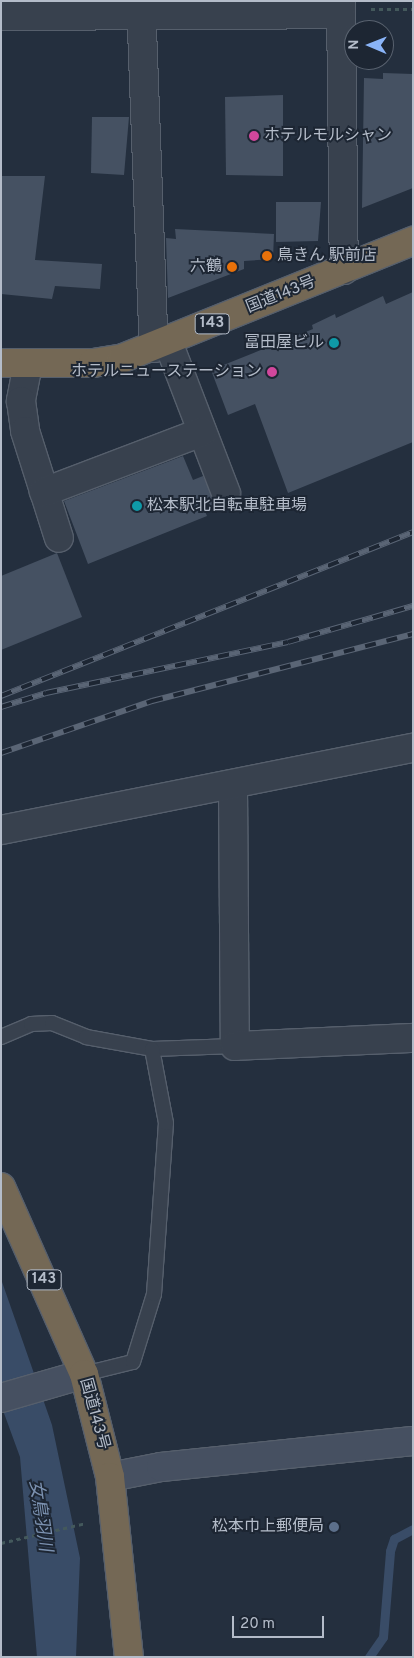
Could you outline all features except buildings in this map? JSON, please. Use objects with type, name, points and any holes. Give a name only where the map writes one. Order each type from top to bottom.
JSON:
[{"type":"highway","name":"国道143号","points":[[1,363],[93,363],[161,344],[413,241]]},
{"type":"highway","name":"国道143号","points":[[1,1187],[84,1374],[110,1477],[129,1657]]},
{"type":"street","points":[[1,16],[141,10],[342,8],[344,270]]},
{"type":"street","points":[[141,10],[161,344],[202,432],[220,489]]},
{"type":"street","points":[[28,364],[21,401],[44,492],[59,538]]},
{"type":"street","points":[[44,492],[202,432]]},
{"type":"street","points":[[1,830],[413,748]]},
{"type":"street","points":[[233,785],[235,1046],[413,1038]]},
{"type":"street","points":[[1,1398],[84,1374]]},
{"type":"street","points":[[110,1477],[161,1467],[413,1441]]},
{"type":"lane","points":[[1,1037],[31,1024],[52,1023],[86,1037],[152,1049],[235,1046]]},
{"type":"lane","points":[[84,1374],[133,1362],[154,1294],[166,1123],[152,1049]]},
{"type":"path","points":[[342,8],[413,9]]},
{"type":"path","points":[[1,1543],[84,1524]]},
{"type":"water","name":"女鳥羽川","points":[[1,1279],[52,1425],[80,1558],[76,1657],[37,1657],[20,1457],[1,1405]]},
{"type":"waterway","points":[[369,1657],[383,1637],[390,1551],[394,1539],[413,1529]]},
{"type":"railway","points":[[1,696],[413,532]]},
{"type":"railway","points":[[1,707],[46,693],[288,642],[413,606]]},
{"type":"railway","points":[[1,753],[152,701],[413,634]]},
{"type":"place","name":"ホテルモルシャン","points":[[254,136]]},
{"type":"place","name":"鳥きん 駅前店","points":[[267,256]]},
{"type":"place","name":"六鶴","points":[[232,267]]},
{"type":"place","name":"冨田屋ビル","points":[[334,343]]},
{"type":"place","name":"ホテルニューステーション","points":[[272,372]]},
{"type":"place","name":"松本駅北自転車駐車場","points":[[137,506]]},
{"type":"place","name":"松本巾上郵便局","points":[[334,1527]]}]
